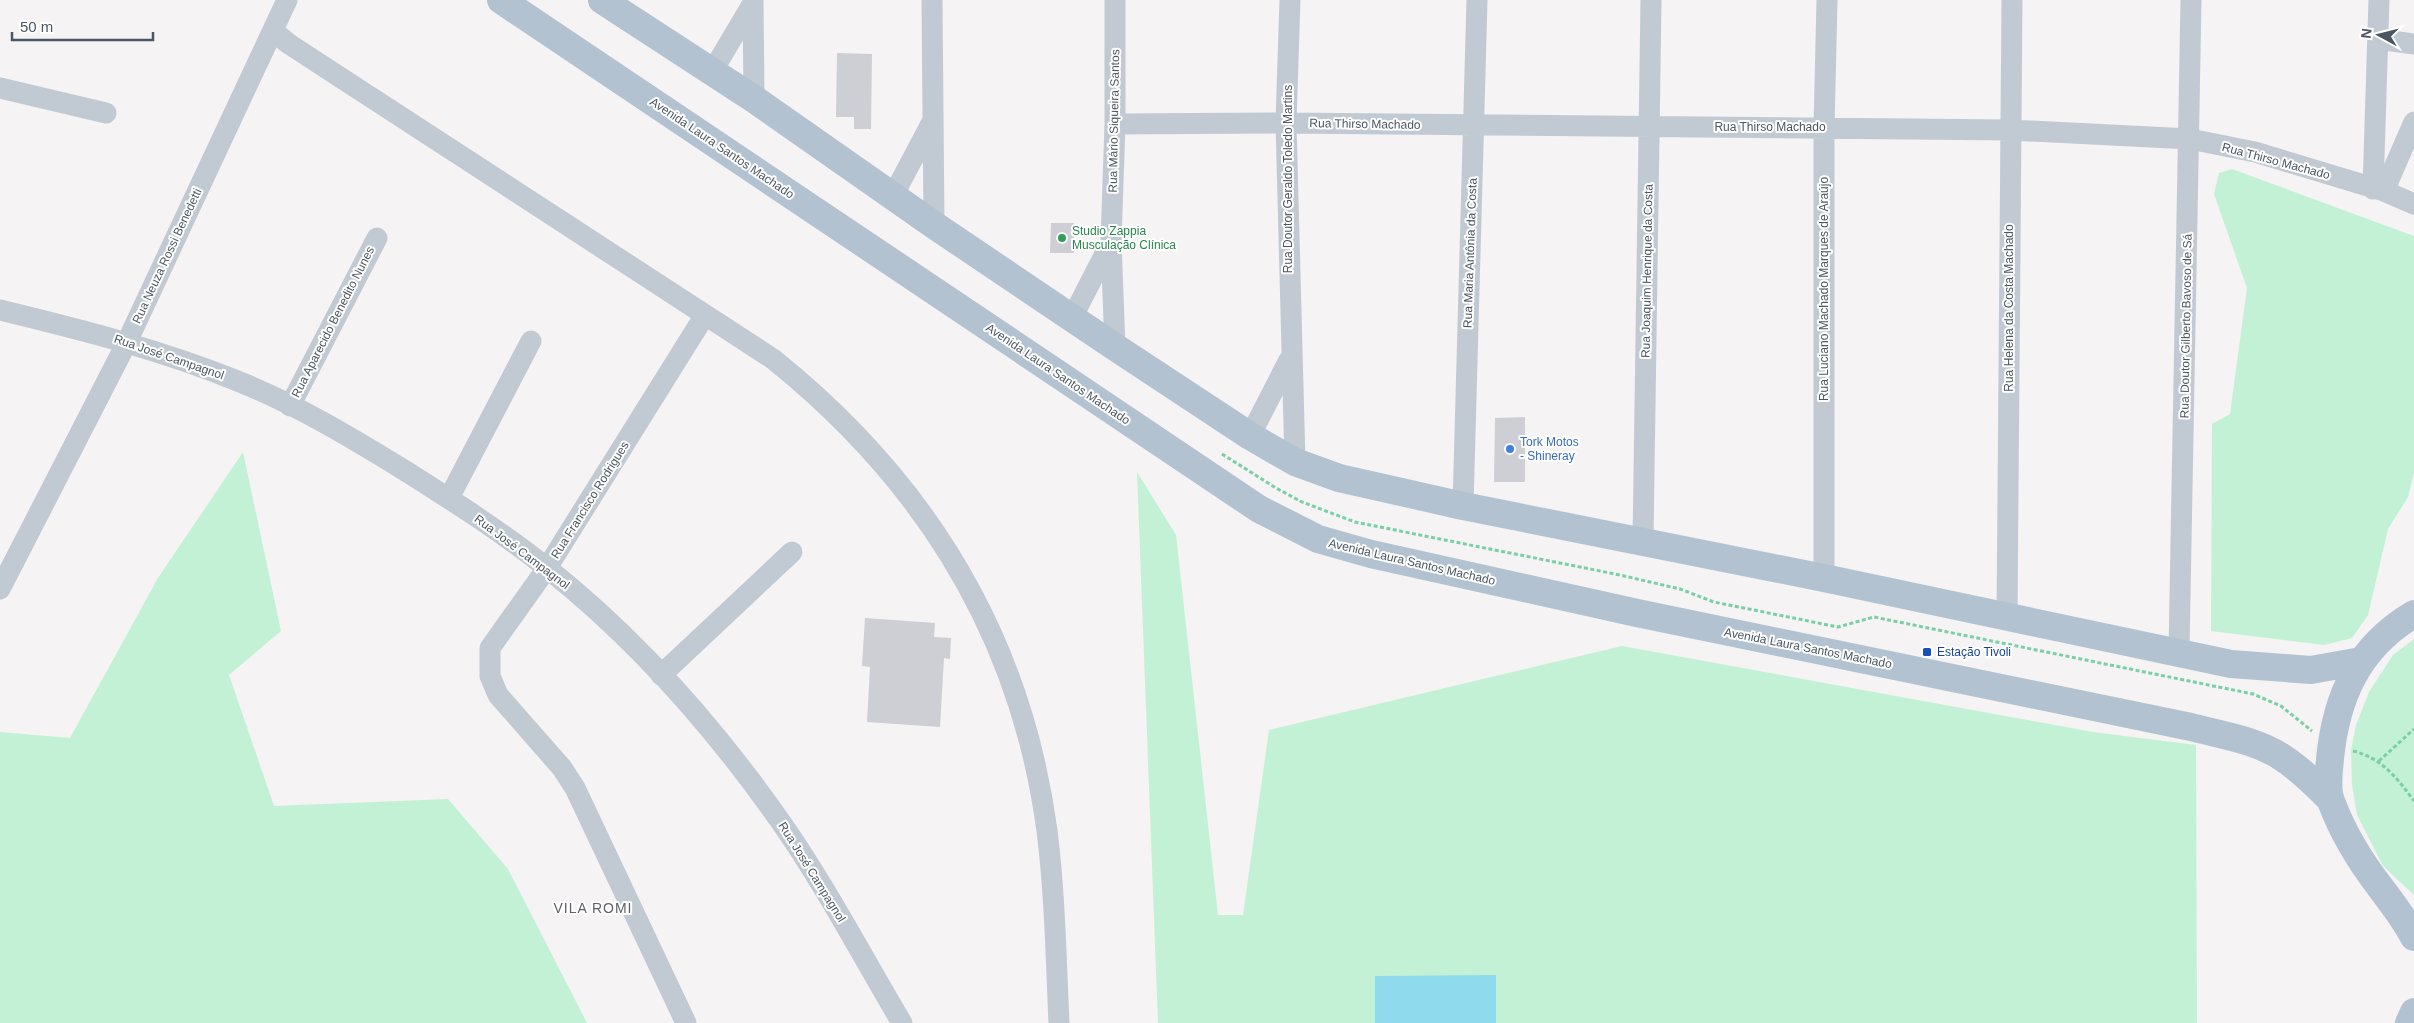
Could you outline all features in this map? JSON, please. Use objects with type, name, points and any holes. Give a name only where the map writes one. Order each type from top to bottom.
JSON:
[{"type":"main road","name":"Avenida Laura Santos Machado","points":[[501,0],[1259,509],[1318,539],[1371,554],[1637,613],[2191,727],[2248,742],[2282,756],[2308,777],[2330,799]]},
{"type":"main road","points":[[602,0],[754,99],[934,225],[1115,347],[1250,436],[1295,462],[1339,478],[1463,506],[1824,578],[2231,664],[2311,670],[2361,661]]},
{"type":"main road","points":[[2410,925],[2362,862],[2330,799],[2347,749],[2338,712],[2347,688],[2361,661],[2380,640],[2414,614]]},
{"type":"main road","points":[[2409,1023],[2414,1012]]},
{"type":"street","name":"Rua Neuza Rossi Benedetti","points":[[0,589],[127,342],[287,0]]},
{"type":"street","points":[[932,0],[934,225]]},
{"type":"street","name":"Rua Mário Siqueira Santos","points":[[1115,0],[1115,124],[1111,241],[1115,347]]},
{"type":"street","name":"Rua Doutor Geraldo Toledo Martins","points":[[1290,0],[1286,123],[1290,357],[1295,462]]},
{"type":"street","name":"Rua Maria Antônia da Costa","points":[[1463,506],[1477,0]]},
{"type":"street","name":"Rua Joaquim Henrique da Costa","points":[[1642,541],[1652,0]]},
{"type":"street","name":"Rua Luciano Machado Marques de Araújo","points":[[1824,578],[1824,128],[1827,0]]},
{"type":"street","name":"Rua Helena da Costa Machado","points":[[2007,617],[2012,0]]},
{"type":"street","name":"Rua Doutor Gilberto Bavoso de Sá","points":[[2179,652],[2190,139],[2191,0]]},
{"type":"street","points":[[2378,190],[2379,0]]},
{"type":"street","points":[[712,72],[753,1]]},
{"type":"street","points":[[753,1],[754,99]]},
{"type":"street","points":[[273,31],[289,44],[773,359],[807,386],[864,441],[898,480],[924,515],[970,590],[990,629],[1009,677],[1032,750],[1040,790],[1051,872],[1059,1023]]},
{"type":"street","points":[[2378,39],[2414,44]]},
{"type":"street","points":[[0,88],[106,113]]},
{"type":"street","points":[[893,196],[933,119]]},
{"type":"street","points":[[2378,190],[2414,122]]},
{"type":"street","name":"Rua Thirso Machado","points":[[1115,124],[1286,123],[2011,130],[2190,139],[2255,152],[2378,190],[2414,204]]},
{"type":"street","name":"Rua Aparecido Benedito Nunes","points":[[290,406],[377,238]]},
{"type":"street","name":"Rua Mário Siqueira Santos","points":[[1072,318],[1111,241]]},
{"type":"street","name":"Rua José Campagnol","points":[[0,310],[127,342],[243,383],[290,406],[382,457],[449,498],[548,568],[592,607],[662,675],[746,775],[800,850],[902,1023]]},
{"type":"street","name":"Rua Francisco Rodrigues","points":[[686,1023],[575,788],[562,768],[498,695],[492,681],[489,666],[490,648],[548,568],[705,315]]},
{"type":"street","points":[[449,498],[530,341]]},
{"type":"street","name":"Rua Doutor Geraldo Toledo Martins","points":[[1250,436],[1290,357]]},
{"type":"street","points":[[662,675],[792,552]]},
{"type":"path","points":[[1217,451],[1293,497],[1355,522],[1628,577],[1680,589],[1714,602],[1838,627],[1874,618],[2253,694],[2281,706],[2347,749],[2379,761],[2396,777],[2414,801]]},
{"type":"path","points":[[2379,761],[2414,729]]},
{"type":"green space","points":[[2232,169],[2414,236],[2414,472],[2408,497],[2388,529],[2368,615],[2352,638],[2324,645],[2211,631],[2212,424],[2230,414],[2247,288],[2214,194],[2219,173]]},
{"type":"green space","points":[[243,452],[281,631],[229,675],[274,806],[448,799],[508,869],[587,1023],[0,1023],[0,732],[70,738],[158,578]]},
{"type":"green space","points":[[1137,472],[1176,535],[1218,915],[1243,915],[1269,730],[1622,646],[2093,732],[2196,745],[2197,1023],[1158,1023]]},
{"type":"green space","points":[[2414,639],[2414,895],[2383,866],[2357,815],[2352,785],[2351,750],[2356,725],[2369,692],[2393,655]]},
{"type":"water","points":[[1496,975],[1496,1023],[1375,1023],[1375,976]]},
{"type":"building","points":[[837,53],[872,54],[871,129],[854,129],[854,117],[836,117]]},
{"type":"building","name":"Studio Zappia Musculação Clínica","points":[[1051,223],[1074,223],[1074,253],[1050,253]]},
{"type":"building","name":"Tork Motos - Shineray","points":[[1525,417],[1525,482],[1494,482],[1495,418]]},
{"type":"building","points":[[865,618],[935,623],[934,637],[951,638],[950,659],[944,658],[940,727],[867,722],[870,667],[862,666]]},
{"type":"place","name":"Studio Zappia Musculação Clínica","points":[[1062,238]]},
{"type":"place","name":"Tork Motos - Shineray","points":[[1510,449]]},
{"type":"place","name":"Estação Tivoli","points":[[1927,652]]},
{"type":"district","name":"VILA ROMI","points":[[593,908]]}]
